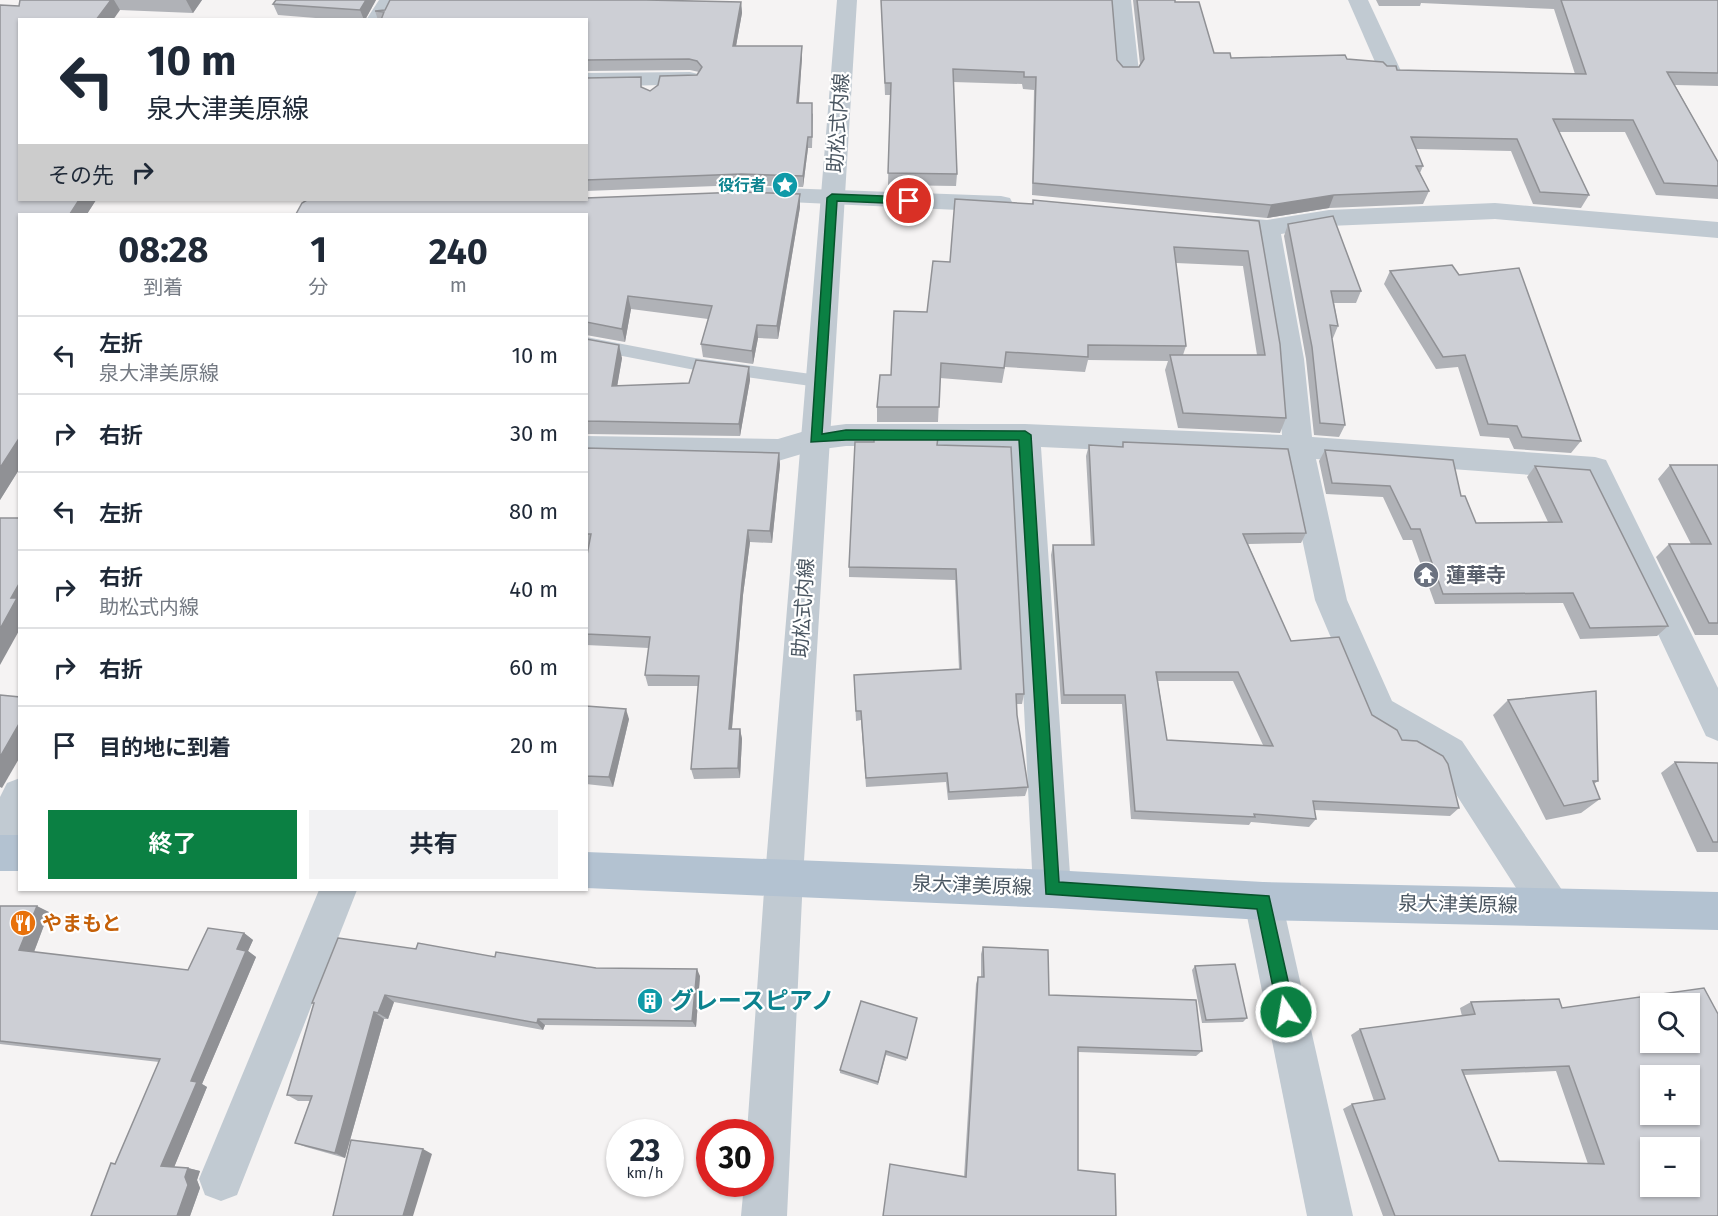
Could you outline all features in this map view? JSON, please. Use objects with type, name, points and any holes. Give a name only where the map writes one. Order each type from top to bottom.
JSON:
[{"type":"main road","points":[[0,853],[18,853]]},
{"type":"main road","name":"泉大津美原線","points":[[588,870],[1052,889],[1263,901],[1718,911]]},
{"type":"street","points":[[377,18],[389,0]]},
{"type":"street","name":"助松式内線","points":[[764,1216],[784,877],[818,381],[848,0]]},
{"type":"street","points":[[1121,0],[1128,72]]},
{"type":"street","points":[[1358,0],[1390,71]]},
{"type":"street","points":[[588,80],[652,88],[690,79]]},
{"type":"street","points":[[730,196],[1025,205]]},
{"type":"street","points":[[1198,222],[1267,228],[1329,218],[1495,211],[1718,230]]},
{"type":"street","points":[[1267,228],[1290,359],[1298,447],[1331,600],[1379,712],[1449,752],[1550,906]]},
{"type":"street","points":[[588,447],[778,450],[815,439],[846,435],[1025,435],[1298,447],[1594,468],[1718,725]]},
{"type":"street","points":[[1025,435],[1052,889]]},
{"type":"street","points":[[0,836],[18,799]]},
{"type":"street","points":[[221,1179],[338,891]]},
{"type":"street","points":[[1263,901],[1330,1216]]},
{"type":"lane","points":[[588,343],[695,364],[818,381]]},
{"type":"building","points":[[20,0],[111,0],[98,18],[18,18],[18,201],[78,201],[71,213],[18,213],[18,440],[0,468],[0,5],[19,6]]},
{"type":"building","points":[[276,0],[366,0],[360,10],[273,4]]},
{"type":"building","points":[[390,0],[741,2],[733,46],[802,46],[797,103],[812,103],[812,137],[808,137],[803,176],[741,174],[588,180],[588,78],[641,77],[641,87],[650,91],[658,85],[660,76],[697,75],[702,67],[697,61],[689,59],[588,60],[588,18],[382,18],[384,12],[375,11],[385,10]]},
{"type":"building","points":[[881,0],[1112,0],[1117,60],[1123,67],[1139,67],[1144,59],[1137,0],[1175,0],[1175,2],[1199,2],[1214,53],[1230,53],[1231,58],[1345,55],[1347,59],[1383,62],[1387,66],[1396,66],[1397,70],[1586,74],[1561,0],[1718,0],[1718,73],[1667,72],[1718,162],[1718,186],[1664,183],[1633,120],[1553,119],[1589,195],[1540,192],[1517,139],[1411,137],[1423,166],[1416,166],[1429,191],[1334,195],[1271,205],[1033,183],[1036,77],[1024,77],[1024,72],[953,69],[957,174],[888,173],[891,83],[885,83]]},
{"type":"building","points":[[741,192],[800,194],[777,326],[757,325],[752,351],[701,344],[712,306],[628,296],[622,329],[588,322],[588,213],[297,213],[305,201],[588,201],[588,198]]},
{"type":"building","points":[[955,199],[1033,204],[1033,200],[1259,221],[1280,344],[1286,418],[1183,413],[1170,355],[1265,355],[1248,251],[1174,247],[1186,346],[1088,345],[1088,357],[1006,352],[1004,368],[941,363],[939,407],[877,407],[880,375],[891,375],[894,311],[927,312],[933,261],[950,262]]},
{"type":"building","points":[[1333,216],[1361,291],[1331,291],[1338,326],[1330,325],[1345,425],[1320,423],[1312,347],[1288,224]]},
{"type":"building","points":[[1452,265],[1459,275],[1519,268],[1581,441],[1522,437],[1517,426],[1488,424],[1465,355],[1443,357],[1390,271]]},
{"type":"building","points":[[588,339],[619,345],[612,386],[689,383],[696,360],[749,367],[739,424],[588,421]]},
{"type":"building","points":[[874,437],[938,437],[937,445],[1011,447],[1024,694],[1016,694],[1017,715],[1028,787],[949,792],[947,773],[866,778],[861,711],[856,711],[854,675],[961,669],[956,569],[849,567],[855,442],[874,442]]},
{"type":"building","points":[[1123,442],[1288,449],[1306,533],[1243,534],[1291,641],[1339,637],[1372,715],[1397,730],[1402,740],[1417,741],[1443,756],[1448,764],[1459,808],[1313,801],[1316,819],[1254,814],[1255,817],[1135,811],[1125,695],[1064,695],[1053,545],[1094,545],[1089,445],[1123,447]],"holes":[[[1156,672],[1238,672],[1273,746],[1167,740]]]},
{"type":"building","points":[[588,448],[779,453],[770,531],[748,530],[729,729],[740,729],[738,768],[691,769],[699,676],[645,675],[650,637],[588,634],[588,550],[591,534],[588,534]]},
{"type":"building","points":[[1325,450],[1453,460],[1461,496],[1465,496],[1476,523],[1562,522],[1535,466],[1590,470],[1668,626],[1590,628],[1573,593],[1443,594],[1420,529],[1411,529],[1390,486],[1332,483]]},
{"type":"building","points":[[1670,465],[1718,465],[1718,623],[1709,623],[1669,544],[1711,544]]},
{"type":"building","points":[[0,518],[18,518],[18,586],[11,598],[17,598],[0,629]]},
{"type":"building","points":[[1596,691],[1598,781],[1593,781],[1600,799],[1564,806],[1508,700]]},
{"type":"building","points":[[0,695],[18,697],[18,726],[0,757]]},
{"type":"building","points":[[588,706],[626,709],[609,777],[588,776]]},
{"type":"building","points":[[1675,762],[1718,763],[1718,842],[1713,842]]},
{"type":"building","points":[[0,906],[37,906],[19,950],[188,970],[208,928],[244,933],[237,949],[246,951],[191,1081],[197,1082],[161,1166],[188,1168],[185,1177],[188,1185],[177,1216],[91,1216],[111,1163],[115,1164],[160,1059],[0,1041]]},
{"type":"building","points":[[338,938],[416,949],[418,943],[495,957],[496,952],[596,968],[697,969],[692,1021],[538,1019],[537,1023],[385,995],[378,1013],[374,1012],[335,1153],[295,1143],[312,1096],[287,1095],[314,1003],[312,1003]]},
{"type":"building","points":[[983,947],[1048,950],[1049,995],[1196,1000],[1202,1051],[1078,1047],[1078,1170],[1115,1174],[1116,1216],[883,1216],[890,1164],[966,1177],[978,977],[984,977]]},
{"type":"building","points":[[1235,964],[1247,1018],[1206,1020],[1195,966]]},
{"type":"building","points":[[1704,988],[1718,1014],[1718,1216],[1395,1216],[1352,1104],[1385,1099],[1360,1029],[1475,1014],[1471,1002],[1559,999],[1562,1008],[1640,997],[1640,1053],[1700,1053],[1700,993],[1668,993]],"holes":[[[1569,1066],[1604,1164],[1499,1161],[1462,1070]]]},
{"type":"building","points":[[861,1001],[917,1018],[907,1058],[886,1051],[878,1082],[840,1070]]},
{"type":"building","points":[[351,1140],[423,1149],[403,1216],[333,1216]]},
{"type":"place","name":"役行者","points":[[785,185]]},
{"type":"place","name":"蓮華寺","points":[[1426,575]]},
{"type":"place","name":"やまもと","points":[[23,923]]},
{"type":"place","name":"グレースピアノ","points":[[650,1001]]},
{"type":"route","points":[[909,201],[832,198],[815,439],[846,435],[1025,435],[1052,889],[1263,901],[1286,1012]]}]
